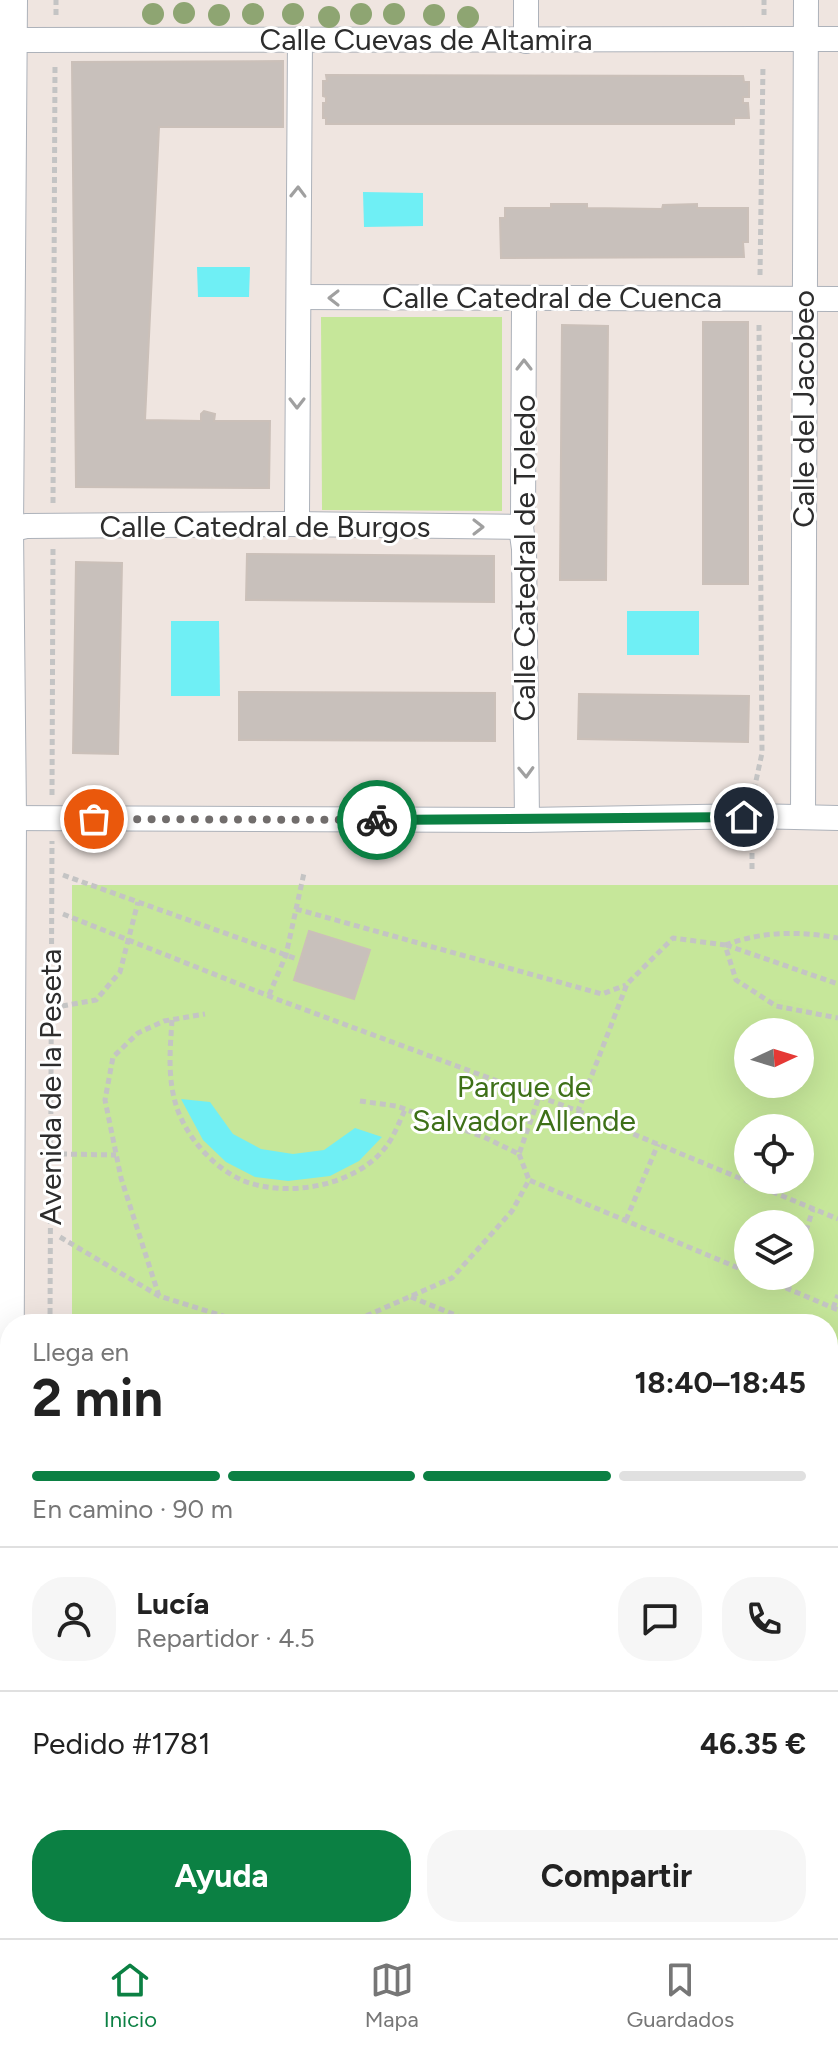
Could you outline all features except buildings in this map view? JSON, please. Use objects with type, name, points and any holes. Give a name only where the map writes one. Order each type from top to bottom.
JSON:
[{"type":"street","name":"Avenida de la Peseta","points":[[9,1314],[5,757],[13,0]]},
{"type":"street","points":[[526,0],[526,41]]},
{"type":"street","name":"Calle del Jacobeo","points":[[803,817],[806,0]]},
{"type":"street","points":[[300,39],[297,514],[301,524]]},
{"type":"street","name":"Calle Cuevas de Altamira","points":[[13,40],[838,39]]},
{"type":"street","name":"Calle Catedral de Cuenca","points":[[299,297],[838,299]]},
{"type":"street","name":"Calle Catedral de Toledo","points":[[519,298],[524,308],[521,527],[524,549],[527,820]]},
{"type":"street","name":"Calle Catedral de Burgos","points":[[9,530],[26,526],[301,524],[521,527]]},
{"type":"street","points":[[6,818],[838,818]]},
{"type":"path","points":[[56,0],[56,19]]},
{"type":"path","points":[[764,0],[764,17]]},
{"type":"path","points":[[52,515],[55,54]]},
{"type":"path","points":[[760,284],[763,58]]},
{"type":"path","points":[[753,791],[762,753],[759,321]]},
{"type":"path","points":[[52,789],[53,537]]},
{"type":"path","points":[[752,845],[752,869]]},
{"type":"path","name":"Avenida de la Peseta","points":[[50,1314],[51,850]]},
{"type":"path","points":[[269,995],[286,955],[304,873]]},
{"type":"path","points":[[63,875],[297,959]]},
{"type":"path","points":[[62,1006],[96,1000],[120,972],[138,902]]},
{"type":"path","points":[[296,909],[602,994],[627,984],[673,938],[725,945],[838,984]]},
{"type":"path","points":[[63,914],[578,1111],[838,1219]]},
{"type":"path","points":[[725,945],[752,935],[790,931],[838,938]]},
{"type":"path","points":[[725,945],[736,980],[763,998],[776,1006],[838,1018]]},
{"type":"path","points":[[578,1111],[627,984]]},
{"type":"path","points":[[159,1296],[116,1155],[105,1100],[113,1057],[138,1033],[172,1020],[205,1014]]},
{"type":"path","points":[[172,1020],[169,1075],[178,1110],[188,1132],[206,1155],[242,1180],[265,1187],[289,1188],[328,1184],[355,1173],[385,1148],[405,1110]]},
{"type":"path","points":[[539,1097],[519,1154],[529,1180],[734,1266]]},
{"type":"path","points":[[360,1101],[405,1110],[484,1137],[519,1154]]},
{"type":"path","points":[[626,1220],[658,1144]]},
{"type":"path","points":[[61,1154],[116,1155]]},
{"type":"path","points":[[370,1314],[452,1278],[512,1211],[529,1180]]},
{"type":"path","points":[[60,1237],[159,1296],[217,1314]]},
{"type":"path","points":[[790,1290],[835,1309],[838,1295]]},
{"type":"path","points":[[410,1296],[453,1314]]},
{"type":"green space","points":[[321,317],[502,317],[502,511],[322,510]]},
{"type":"green space","name":"Parque de Salvador Allende","points":[[72,885],[838,885],[838,1314],[72,1314]]},
{"type":"water","points":[[363,192],[423,193],[423,226],[364,227]]},
{"type":"water","points":[[197,267],[250,267],[249,297],[198,297]]},
{"type":"water","points":[[627,611],[699,611],[699,655],[627,655]]},
{"type":"water","points":[[171,621],[219,621],[220,696],[171,696]]},
{"type":"water","points":[[181,1099],[210,1102],[233,1134],[261,1149],[293,1154],[324,1150],[355,1128],[382,1137],[359,1161],[330,1176],[288,1181],[255,1177],[226,1162],[203,1140]]},
{"type":"way so far","points":[[94,819],[377,820]]},
{"type":"route","points":[[377,820],[744,817]]}]
